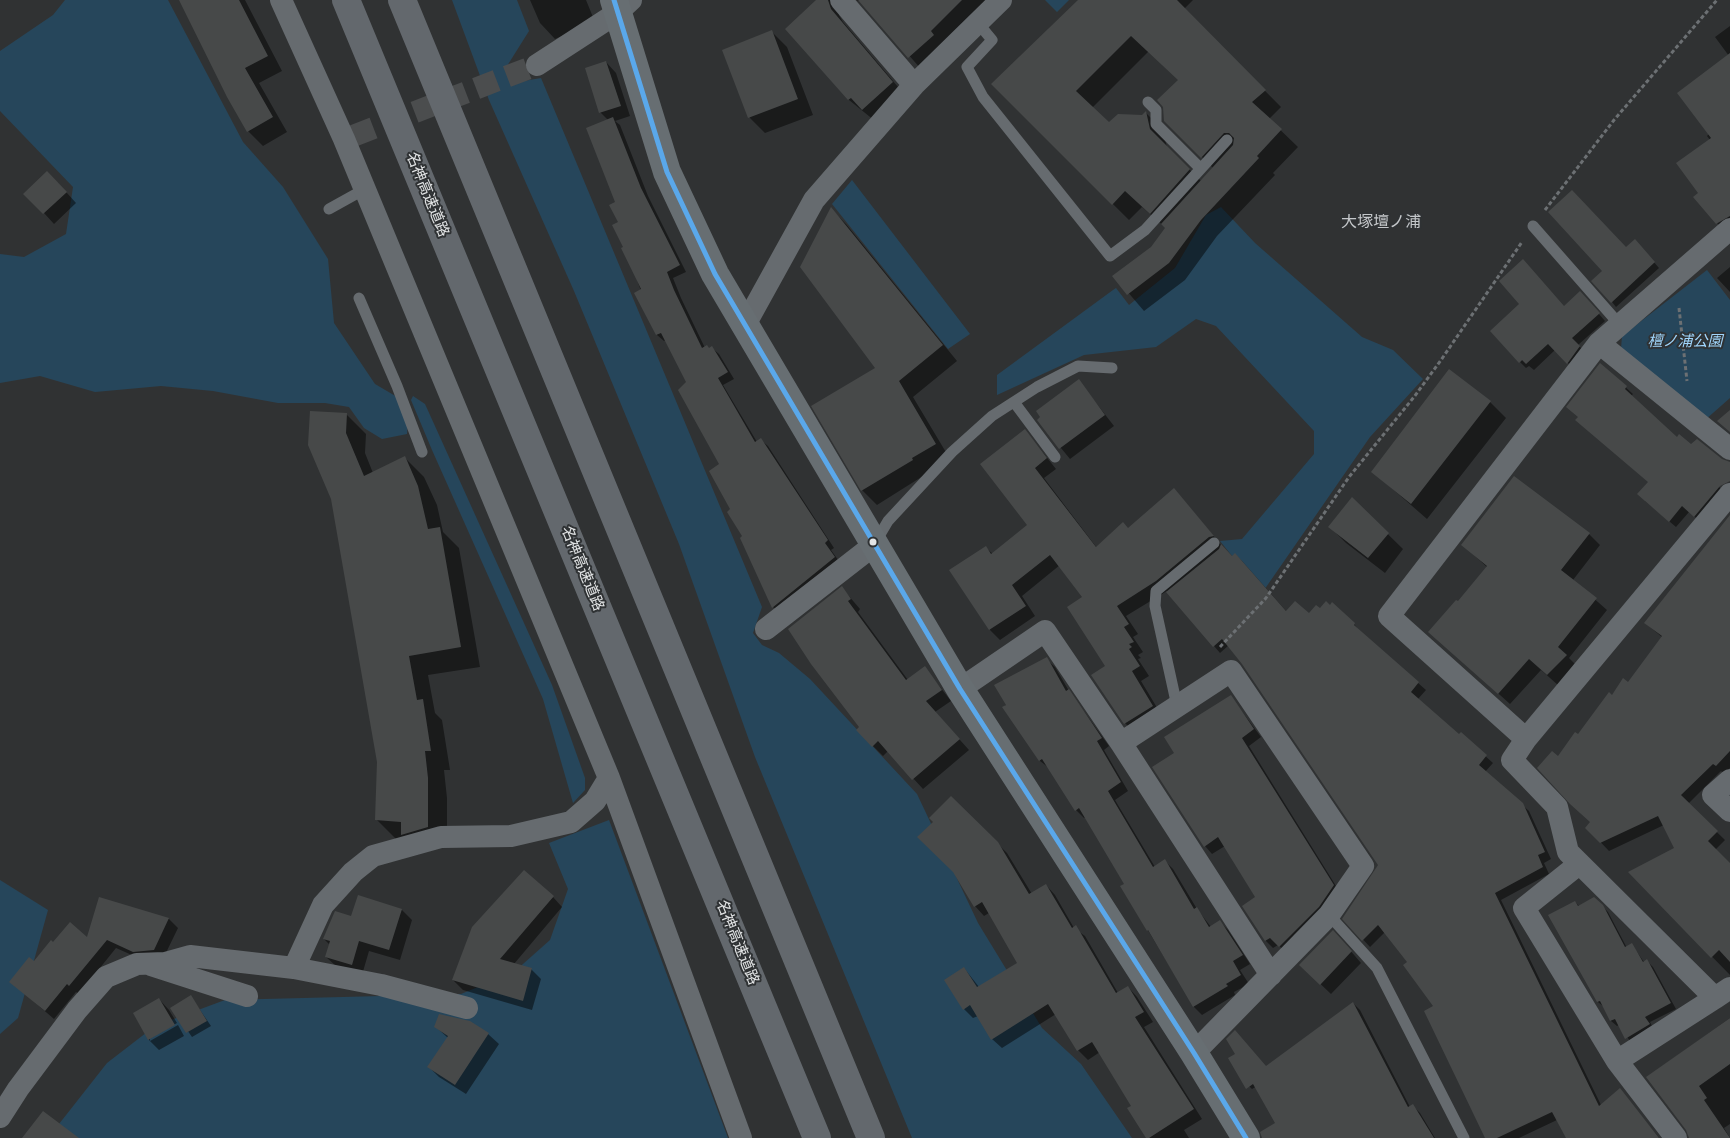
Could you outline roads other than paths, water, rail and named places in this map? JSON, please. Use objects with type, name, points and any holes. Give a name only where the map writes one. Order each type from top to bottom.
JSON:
[{"type":"highway","name":"名神高速道路","points":[[346,0],[817,1138]]},
{"type":"highway","points":[[402,0],[871,1138]]},
{"type":"street","points":[[281,0],[349,138],[365,189],[609,778],[741,1138]]},
{"type":"street","points":[[841,0],[914,85]]},
{"type":"street","points":[[745,325],[814,200],[914,85],[1001,0]]},
{"type":"street","points":[[537,65],[620,4],[667,172],[715,274],[960,689],[1246,1138]]},
{"type":"street","points":[[1526,739],[1389,616],[1599,343],[1730,229]]},
{"type":"street","points":[[1599,343],[1730,449]]},
{"type":"street","points":[[1617,1061],[1722,993],[1568,852],[1557,807],[1512,760],[1526,739],[1730,494]]},
{"type":"street","points":[[766,629],[874,545]]},
{"type":"street","points":[[960,689],[1045,631],[1121,743],[1271,975]]},
{"type":"street","points":[[1121,743],[1231,671],[1363,866],[1329,915],[1194,1054]]},
{"type":"street","points":[[294,968],[323,905],[352,872],[373,856],[441,837],[511,836],[571,822],[595,801],[609,778]]},
{"type":"street","points":[[1730,780],[1713,795],[1730,811]]},
{"type":"street","points":[[1579,864],[1524,908],[1617,1061],[1676,1138]]},
{"type":"street","points":[[0,1117],[18,1089],[77,1010],[106,977],[137,964],[164,963],[190,956],[294,968],[381,984],[467,1008]]},
{"type":"street","points":[[146,964],[247,996]]},
{"type":"lane","points":[[978,23],[992,40],[968,67],[983,97],[1110,256],[1145,230],[1227,140]]},
{"type":"lane","points":[[1148,102],[1156,110],[1156,124],[1200,168]]},
{"type":"lane","points":[[329,209],[365,189]]},
{"type":"lane","points":[[1533,226],[1620,325]]},
{"type":"lane","points":[[359,298],[397,386],[422,452]]},
{"type":"lane","points":[[874,545],[888,521],[952,452],[992,416],[1037,387],[1078,366],[1112,368]]},
{"type":"lane","points":[[1014,402],[1055,457]]},
{"type":"lane","points":[[1177,706],[1155,606],[1156,591],[1214,543]]},
{"type":"lane","points":[[1329,915],[1377,968],[1464,1138]]},
{"type":"tunnel","points":[[353,136],[537,65]]},
{"type":"district","name":"大塚壇ノ浦","points":[[1381,224]]},
{"type":"park label","name":"檀ノ浦公園","points":[[1685,343]]}]
